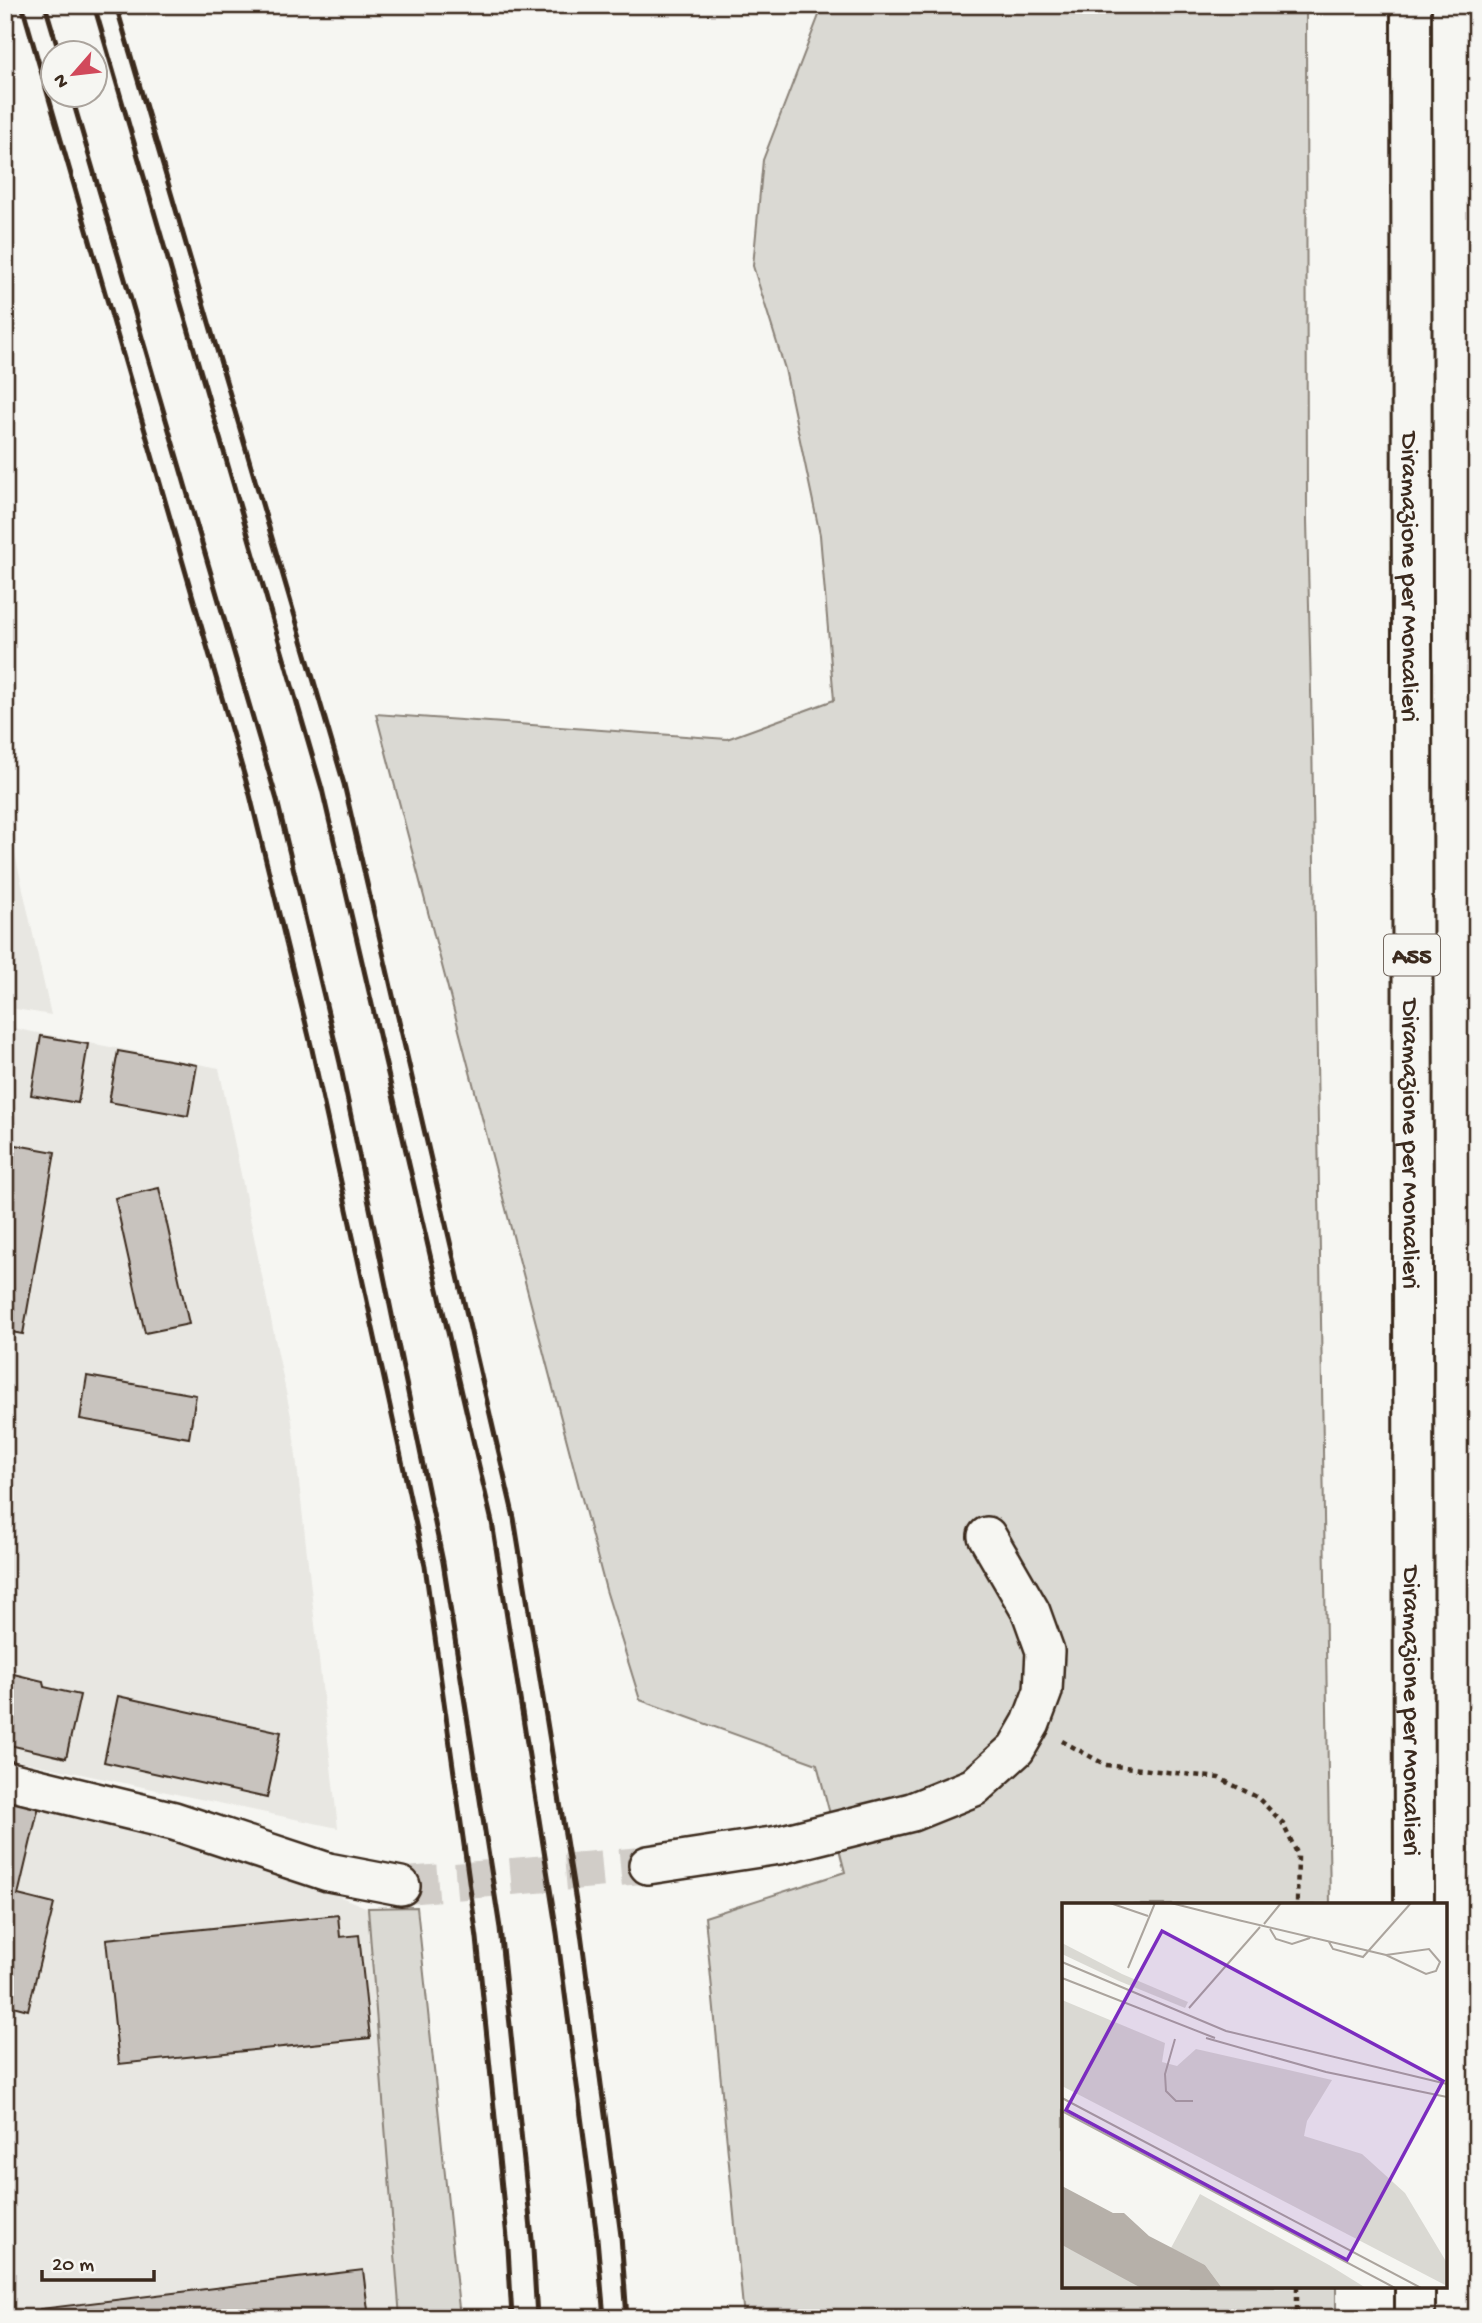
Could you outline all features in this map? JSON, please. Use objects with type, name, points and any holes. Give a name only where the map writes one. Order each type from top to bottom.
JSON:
[{"type":"highway","name":"Diramazione per Moncalieri","points":[[1411,5],[1414,1903]]},
{"type":"highway","points":[[1415,2288],[1415,2318]]},
{"type":"street","points":[[648,1865],[779,1845],[912,1812],[974,1787],[1016,1749],[1031,1723],[1043,1691],[1045,1651],[1031,1612],[987,1536]]},
{"type":"street","points":[[5,1780],[174,1821],[328,1872],[401,1886]]},
{"type":"path","points":[[1031,1723],[1106,1765],[1220,1778],[1257,1797],[1282,1822],[1298,1855],[1297,1903]]},
{"type":"path","points":[[1297,2288],[1297,2318]]},
{"type":"shaded area","points":[[823,5],[1306,5],[1307,520],[1330,1903],[1062,1903],[1062,2288],[1336,2288],[1336,2318],[744,2318],[705,1917],[845,1872],[817,1764],[640,1700],[606,1590],[376,714],[727,739],[834,700],[820,535],[785,369],[753,266],[763,160]]},
{"type":"shaded area","points":[[5,809],[51,1015],[10,1008],[7,1027],[219,1068],[292,1421],[338,1828],[5,1758]]},
{"type":"shaded area","points":[[5,1798],[207,1843],[368,1908],[400,2318],[5,2318]]},
{"type":"shaded area","points":[[417,1907],[460,2318],[400,2318],[368,1908]]},
{"type":"building","points":[[41,1036],[88,1044],[78,1103],[31,1095]]},
{"type":"building","points":[[118,1051],[197,1065],[188,1116],[109,1102]]},
{"type":"building","points":[[5,1143],[55,1152],[23,1334],[5,1331]]},
{"type":"building","points":[[159,1188],[189,1324],[145,1333],[115,1198]]},
{"type":"building","points":[[87,1376],[196,1395],[189,1438],[80,1419]]},
{"type":"building","points":[[5,1672],[43,1681],[44,1687],[80,1695],[66,1758],[5,1744]]},
{"type":"building","points":[[118,1696],[281,1732],[267,1798],[104,1762]]},
{"type":"building","points":[[5,1798],[39,1806],[18,1895],[54,1904],[28,2010],[5,2004]]},
{"type":"building","points":[[338,1915],[340,1937],[359,1935],[370,2038],[119,2064],[106,1939]]},
{"type":"building","points":[[363,2270],[369,2318],[41,2318],[40,2309]]},
{"type":"tunnel","points":[[401,1886],[648,1865]]},
{"type":"railway","points":[[22,5],[250,795],[311,1045],[425,1566],[477,1938],[508,2248],[512,2318]]},
{"type":"railway","points":[[45,5],[55,38]]},
{"type":"railway","points":[[94,5],[322,789],[492,1522],[557,1933],[597,2238],[604,2318]]},
{"type":"railway","points":[[116,5],[344,784],[514,1518],[581,1933],[621,2236],[627,2318]]},
{"type":"railway","points":[[75,108],[277,800],[340,1063],[443,1562],[500,1928],[533,2249],[537,2318]]}]
